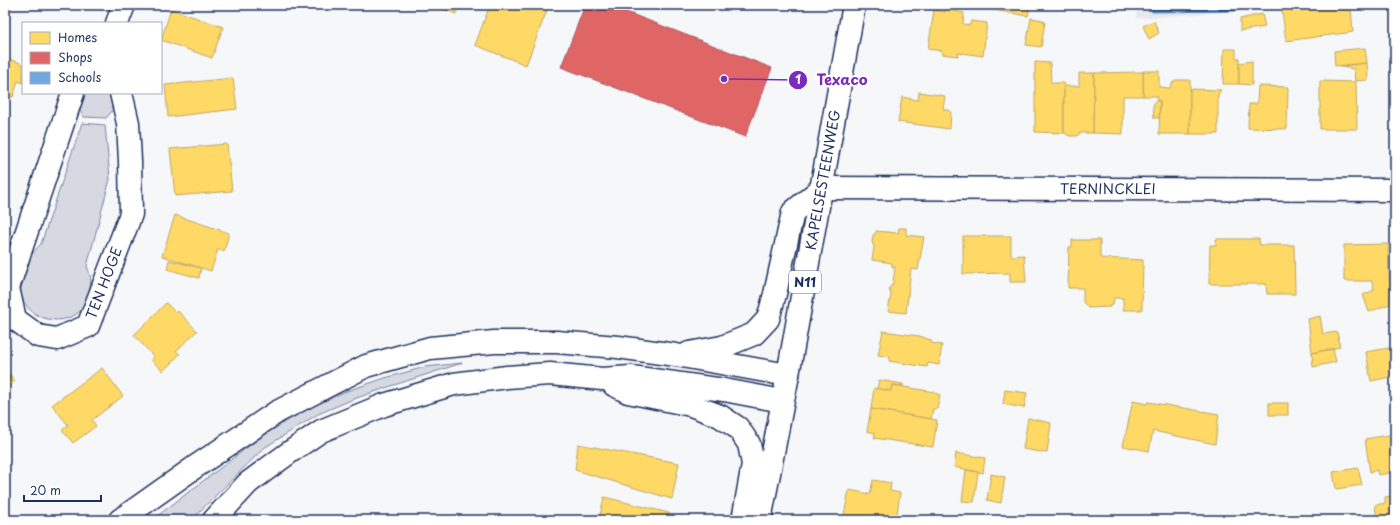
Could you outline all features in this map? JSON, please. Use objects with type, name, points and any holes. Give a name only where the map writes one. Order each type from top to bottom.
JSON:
[{"type":"main road","points":[[118,22],[124,5]]},
{"type":"main road","name":"KAPELSESTEENWEG","points":[[760,520],[788,375],[854,5]]},
{"type":"main road","name":"TEN HOGE","points":[[73,94],[8,288],[15,319],[38,336],[57,339],[88,326],[131,214],[128,123],[121,94]]},
{"type":"main road","points":[[676,355],[722,347],[754,334],[768,319],[793,212],[822,188]]},
{"type":"main road","name":"TERNINCKLEI","points":[[822,188],[1395,190]]},
{"type":"main road","points":[[120,520],[195,466],[278,412],[366,366],[430,348],[494,342],[556,342],[618,347],[676,355],[788,375]]},
{"type":"main road","points":[[214,520],[248,483],[321,431],[384,405],[454,384],[507,377],[550,374],[602,379],[631,378],[724,390],[782,401]]},
{"type":"main road","points":[[602,379],[628,392],[691,405],[720,416],[738,428],[749,444],[752,464],[743,520]]},
{"type":"shaded area","points":[[1137,5],[1302,5],[1262,10],[1136,18]]},
{"type":"shaded area","points":[[83,94],[111,94],[113,110],[106,118],[84,117],[78,107]]},
{"type":"shaded area","points":[[82,123],[105,125],[110,179],[87,266],[91,281],[83,308],[76,315],[67,318],[57,320],[48,319],[31,311],[21,294],[21,286],[28,261],[33,252],[41,244]]},
{"type":"shaded area","points":[[462,363],[351,400],[318,414],[264,448],[200,511],[193,520],[152,520],[257,440],[312,406],[347,391],[385,378],[425,367]]},
{"type":"building: Homes","points":[[433,5],[459,5],[456,14]]},
{"type":"building: Homes","points":[[490,5],[549,5],[526,65],[475,45]]},
{"type":"building: Homes","points":[[988,5],[1030,5],[1028,16],[988,9]]},
{"type":"building: Homes","points":[[1308,5],[1342,5],[1343,10],[1351,9],[1353,32],[1286,41],[1282,10]]},
{"type":"building: Homes","points":[[171,9],[223,27],[212,58],[162,40]]},
{"type":"building: Homes","points":[[945,9],[964,13],[963,24],[970,25],[971,21],[987,23],[983,56],[962,53],[958,53],[958,56],[942,54],[942,51],[928,49],[934,10],[945,12]]},
{"type":"building: Homes","points":[[1262,14],[1265,27],[1240,31],[1240,19]]},
{"type":"building: Homes","points":[[1031,18],[1043,20],[1043,22],[1045,22],[1041,47],[1026,45]]},
{"type":"building: Homes","points":[[1154,21],[1159,33],[1149,39],[1143,26]]},
{"type":"building: Homes","points":[[1365,48],[1367,63],[1335,66],[1334,51]]},
{"type":"building: Homes","points":[[1224,49],[1236,49],[1236,58],[1239,58],[1239,84],[1223,84]]},
{"type":"building: Homes","points":[[5,58],[22,64],[22,83],[18,81],[13,97],[5,94]]},
{"type":"building: Homes","points":[[1252,61],[1252,85],[1239,84],[1239,63]]},
{"type":"building: Homes","points":[[1035,62],[1050,63],[1051,83],[1064,83],[1064,133],[1035,132]]},
{"type":"building: Homes","points":[[1367,63],[1368,80],[1355,81],[1354,69],[1341,67],[1341,66]]},
{"type":"building: Homes","points":[[1143,71],[1159,71],[1159,87],[1170,88],[1172,83],[1176,80],[1190,80],[1190,134],[1159,134],[1160,101],[1157,101],[1157,96],[1143,96]]},
{"type":"building: Homes","points":[[1143,72],[1143,96],[1123,96],[1123,134],[1093,133],[1094,73]]},
{"type":"building: Homes","points":[[1079,73],[1094,73],[1093,133],[1080,133],[1077,136],[1070,136],[1064,133],[1064,86],[1079,86]]},
{"type":"building: Homes","points":[[233,78],[237,109],[168,117],[165,85]]},
{"type":"building: Homes","points":[[1320,81],[1356,82],[1357,129],[1320,129]]},
{"type":"building: Homes","points":[[1258,86],[1288,87],[1287,129],[1248,128],[1249,104],[1257,104]]},
{"type":"building: Homes","points":[[1190,89],[1221,90],[1218,94],[1218,134],[1190,134]]},
{"type":"building: Homes","points":[[919,92],[945,96],[943,109],[951,111],[950,129],[898,122],[902,97],[918,100]]},
{"type":"building: Homes","points":[[1155,101],[1160,101],[1159,118],[1154,118],[1153,106]]},
{"type":"building: Homes","points":[[5,127],[10,129],[5,145]]},
{"type":"building: Homes","points":[[227,144],[232,191],[175,196],[170,149]]},
{"type":"building: Homes","points":[[175,215],[229,233],[224,251],[218,249],[211,271],[162,256]]},
{"type":"building: Homes","points":[[899,228],[906,228],[906,235],[924,237],[918,270],[911,269],[906,313],[888,311],[891,295],[889,289],[893,283],[895,267],[892,267],[892,263],[872,260],[874,247],[872,242],[873,235],[876,231],[898,233]]},
{"type":"building: Homes","points":[[963,236],[1011,236],[1011,256],[1024,255],[1026,282],[1010,282],[1010,273],[963,274]]},
{"type":"building: Homes","points":[[1216,239],[1259,239],[1260,245],[1294,245],[1295,294],[1267,294],[1266,284],[1209,284],[1210,245],[1216,245]]},
{"type":"building: Homes","points":[[1072,240],[1100,240],[1100,258],[1143,260],[1142,310],[1123,310],[1123,298],[1114,298],[1113,305],[1110,305],[1110,307],[1088,308],[1083,302],[1083,288],[1068,288],[1069,247],[1072,247]]},
{"type":"building: Homes","points":[[1388,244],[1389,276],[1395,302],[1369,312],[1363,295],[1374,290],[1372,281],[1344,281],[1344,245]]},
{"type":"building: Homes","points":[[169,260],[201,268],[199,278],[167,269]]},
{"type":"building: Homes","points":[[166,303],[176,313],[178,311],[197,331],[176,351],[180,354],[163,371],[151,360],[154,357],[134,335]]},
{"type":"building: Homes","points":[[1320,316],[1323,334],[1337,332],[1340,347],[1312,353],[1308,319]]},
{"type":"building: Homes","points":[[883,331],[919,336],[931,340],[931,343],[942,345],[939,365],[928,363],[927,367],[889,361],[890,357],[878,355]]},
{"type":"building: Homes","points":[[1395,347],[1395,376],[1371,381],[1366,352]]},
{"type":"building: Homes","points":[[1333,349],[1336,362],[1313,367],[1312,353]]},
{"type":"building: Homes","points":[[102,368],[123,396],[92,420],[96,426],[73,443],[62,430],[68,425],[52,405]]},
{"type":"building: Homes","points":[[5,369],[15,381],[5,389]]},
{"type":"building: Homes","points":[[879,380],[903,384],[903,386],[892,385],[891,391],[877,389]]},
{"type":"building: Homes","points":[[892,385],[935,392],[940,395],[937,409],[933,409],[931,419],[871,409],[874,388],[891,391]]},
{"type":"building: Homes","points":[[1005,390],[1027,393],[1024,408],[1003,404]]},
{"type":"building: Homes","points":[[1133,401],[1147,404],[1148,402],[1219,414],[1215,444],[1153,431],[1149,451],[1123,446]]},
{"type":"building: Homes","points":[[1269,403],[1288,403],[1288,415],[1269,415]]},
{"type":"building: Homes","points":[[871,409],[937,420],[933,447],[874,438],[875,433],[867,431]]},
{"type":"building: Homes","points":[[1028,418],[1051,423],[1047,453],[1023,449]]},
{"type":"building: Homes","points":[[1395,434],[1395,472],[1378,475],[1377,470],[1370,472],[1365,439]]},
{"type":"building: Homes","points":[[578,444],[679,463],[672,499],[575,470]]},
{"type":"building: Homes","points":[[956,453],[985,458],[983,473],[954,467]]},
{"type":"building: Homes","points":[[1358,468],[1362,485],[1336,489],[1333,472]]},
{"type":"building: Homes","points":[[966,470],[978,472],[974,502],[962,501]]},
{"type":"building: Homes","points":[[991,474],[1005,477],[1001,503],[987,500]]},
{"type":"building: Homes","points":[[873,480],[891,483],[890,491],[900,493],[897,514],[900,518],[899,520],[843,520],[849,490],[870,494]]},
{"type":"building: Homes","points":[[1393,492],[1395,492],[1395,519],[1377,520],[1375,505],[1385,503],[1385,497],[1391,496]]},
{"type":"building: Homes","points":[[604,497],[669,513],[668,520],[599,520]]},
{"type":"building: Shops","points":[[585,5],[608,5],[772,68],[745,137],[561,67]]},
{"type":"building: Schools","points":[[1152,5],[1235,5],[1235,11],[1152,12]]},
{"type":"place","name":"Texaco","points":[[724,79]]}]
